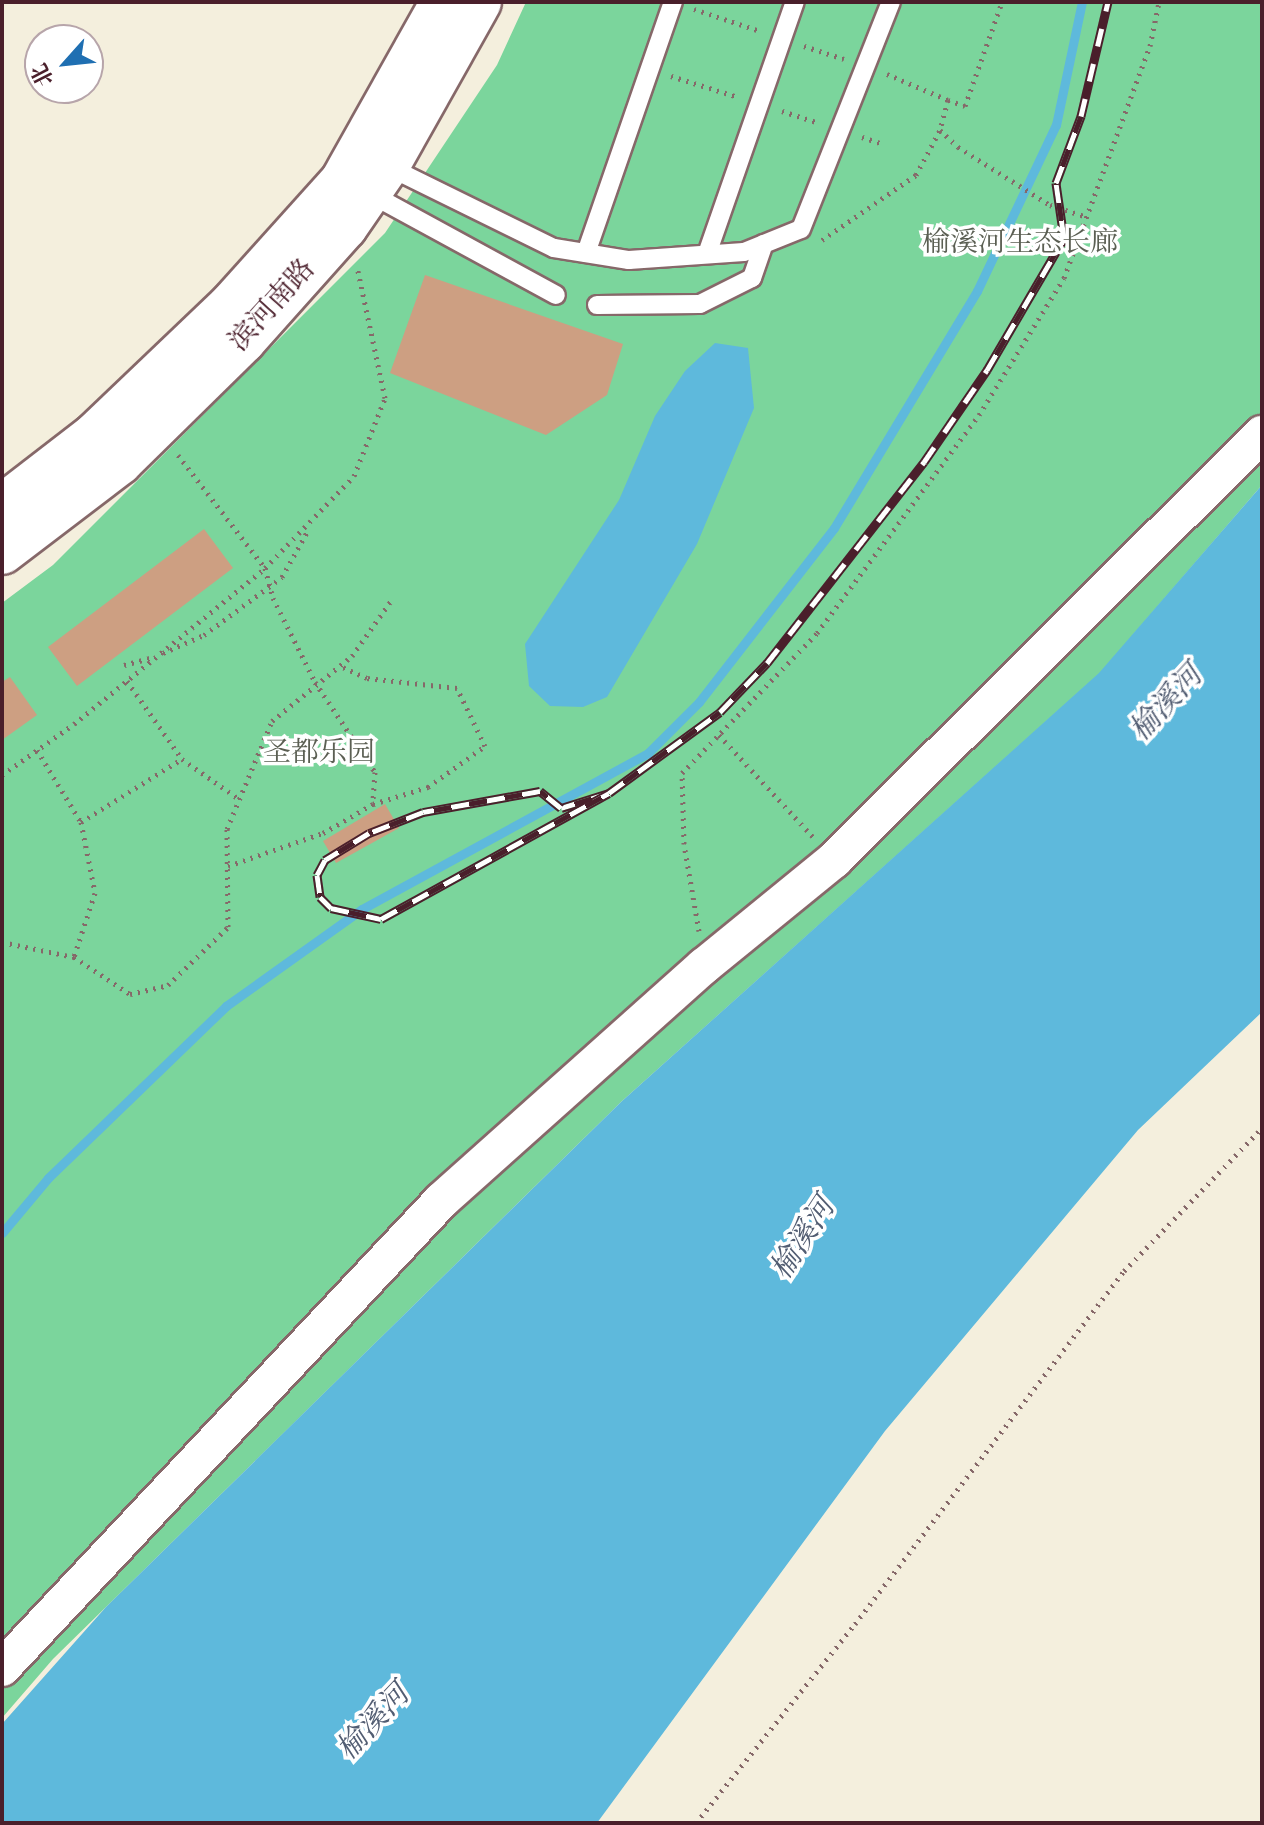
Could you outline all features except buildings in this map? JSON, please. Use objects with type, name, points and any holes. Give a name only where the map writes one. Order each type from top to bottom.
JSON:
[{"type":"main road","name":"滨河南路","points":[[2,552],[120,462],[243,341],[360,184],[460,4]]},
{"type":"main road","name":"滨河南路","points":[[2,507],[95,435],[360,184]]},
{"type":"street","points":[[2,1668],[442,1200],[704,966],[834,860],[1262,434]]},
{"type":"lane","points":[[586,253],[673,2]]},
{"type":"lane","points":[[707,254],[795,2]]},
{"type":"lane","points":[[360,184],[554,248],[629,260],[707,254],[764,244],[801,229],[891,2]]},
{"type":"lane","points":[[360,184],[556,295]]},
{"type":"lane","points":[[597,305],[700,304],[752,278],[764,244]]},
{"type":"path","points":[[891,75],[965,106],[1002,2]]},
{"type":"path","points":[[704,966],[684,844],[682,773],[817,633],[979,415],[1064,278],[1150,46],[1159,2]]},
{"type":"path","points":[[815,243],[837,233],[916,175],[940,130],[948,100]]},
{"type":"path","points":[[940,130],[969,154],[1050,205],[1086,217]]},
{"type":"path","points":[[2,775],[127,681],[265,568],[354,476],[385,398],[367,299],[360,184]]},
{"type":"path","points":[[155,425],[265,568],[273,598],[315,682],[375,772],[373,804]]},
{"type":"path","points":[[124,665],[204,635],[282,577],[307,532]]},
{"type":"path","points":[[2,942],[74,957],[130,994],[168,985],[228,927],[227,829],[272,721],[315,682],[340,666],[393,598]]},
{"type":"path","points":[[228,866],[323,833],[373,804],[428,787],[485,746],[457,688],[367,678],[340,666]]},
{"type":"path","points":[[127,681],[182,759],[239,799]]},
{"type":"path","points":[[719,735],[834,860]]},
{"type":"path","points":[[37,750],[81,822],[95,893],[74,957]]},
{"type":"path","points":[[81,822],[182,759]]},
{"type":"path","points":[[696,1823],[855,1624],[1124,1271],[1262,1128]]},
{"type":"green space","points":[[526,2],[1262,2],[1262,485],[1100,673],[621,1102],[53,1659],[2,1718],[2,603],[53,565],[385,233],[497,65]]},
{"type":"water","points":[[715,343],[748,348],[754,408],[697,544],[607,697],[583,707],[550,706],[529,686],[525,644],[619,500],[655,416],[685,371]]},
{"type":"water","name":"榆溪河","points":[[1262,485],[1262,1012],[1138,1130],[885,1431],[597,1823],[2,1823],[2,1724],[106,1607],[621,1102],[1099,673]]},
{"type":"waterway","points":[[2,1233],[48,1178],[226,1006],[362,909],[648,753],[699,702],[834,528],[977,291],[1056,125],[1082,2]]},
{"type":"railway","points":[[609,793],[561,808],[540,791],[423,812],[369,833],[325,860],[317,875],[320,897],[331,908],[381,919],[609,793],[720,712],[767,663],[924,462],[987,370],[1064,238],[1056,183],[1081,116],[1108,2]]},
{"type":"park label","name":"榆溪河生态长廊","points":[[1020,244]]},
{"type":"park label","name":"圣都乐园","points":[[319,754]]}]
